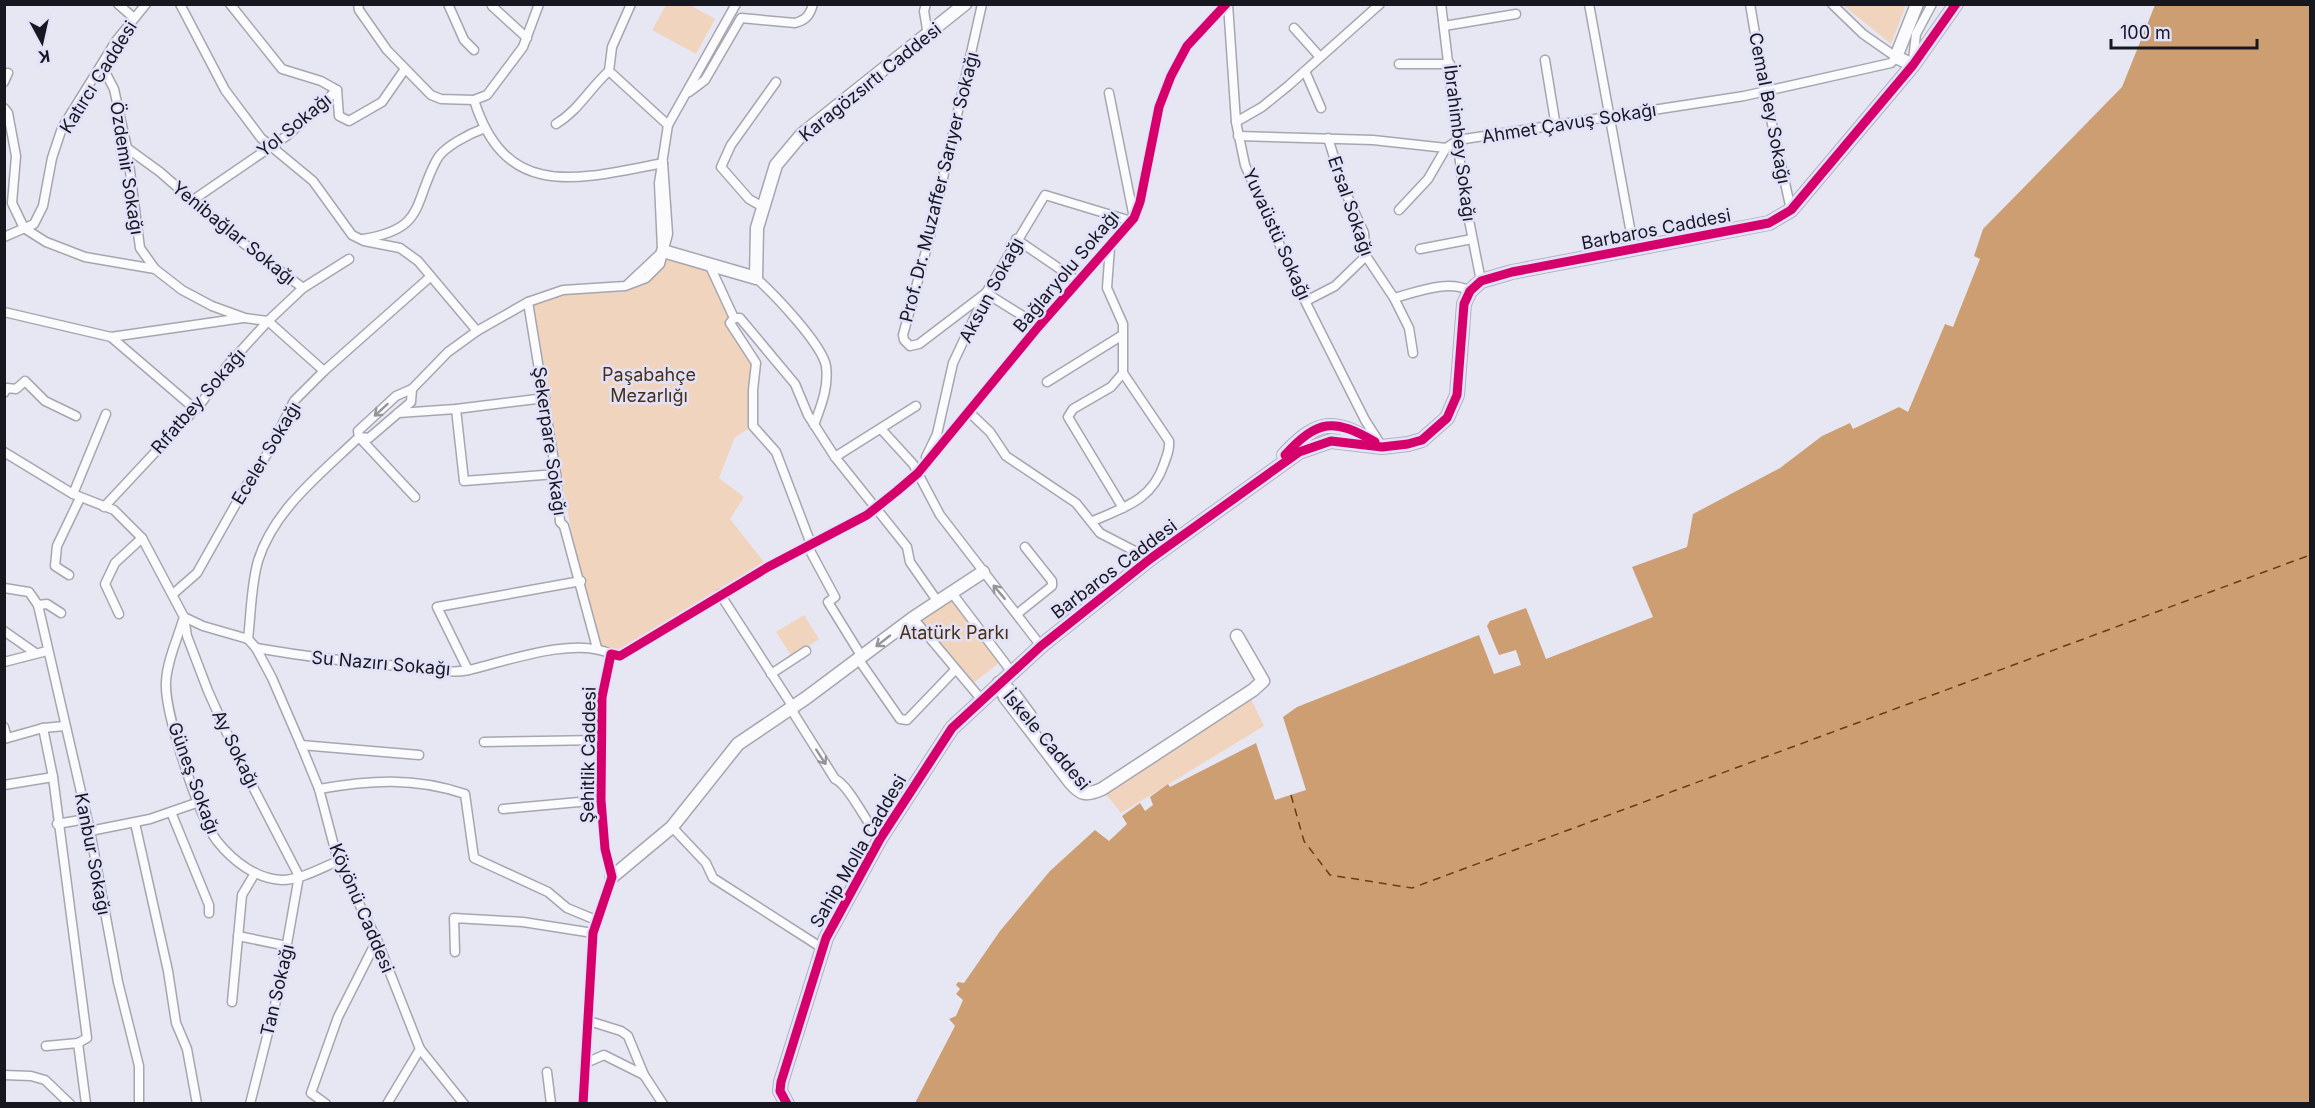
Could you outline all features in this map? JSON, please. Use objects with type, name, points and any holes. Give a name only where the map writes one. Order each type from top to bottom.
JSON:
[{"type":"main road","name":"Karagözsırtı Caddesi","points":[[756,278],[757,228],[776,165],[802,134],[964,4]]},
{"type":"main road","points":[[1913,65],[1896,57],[1917,4]]},
{"type":"main road","name":"Barbaros Caddesi","points":[[1475,286],[1512,272],[1769,224],[1791,210],[1913,65],[1956,4]]},
{"type":"main road","points":[[663,251],[756,278]]},
{"type":"main road","points":[[1382,447],[1422,440],[1447,418],[1457,395],[1464,304],[1475,286]]},
{"type":"main road","name":"Barbaros Caddesi","points":[[981,699],[1041,645],[1150,559],[1273,472],[1285,454],[1311,430],[1329,424],[1345,426],[1382,447]]},
{"type":"main road","points":[[612,877],[672,827],[738,744],[793,707],[913,618],[983,572]]},
{"type":"main road","name":"İskele Caddesi","points":[[999,683],[1005,697],[1079,793],[1093,793],[1253,690],[1263,681],[1237,636]]},
{"type":"main road","name":"Sahip Molla Caddesi","points":[[787,1104],[780,1091],[781,1082],[822,948],[880,839],[952,728],[981,699]]},
{"type":"street","points":[[118,4],[134,18]]},
{"type":"street","name":"Katırcı Caddesi","points":[[4,237],[34,224],[43,206],[52,158],[62,128],[116,41],[146,4]]},
{"type":"street","points":[[180,4],[225,90],[240,113],[270,146],[313,180],[352,235],[400,248],[418,261],[477,331]]},
{"type":"street","name":"Yol Sokağı","points":[[193,200],[288,135],[337,90],[321,81],[282,69],[230,4]]},
{"type":"street","points":[[358,4],[387,50],[431,95],[441,99],[474,100],[487,95],[527,38],[539,4]]},
{"type":"street","points":[[448,4],[464,40],[474,50]]},
{"type":"street","points":[[556,124],[573,114],[590,89],[609,71],[612,47],[631,4]]},
{"type":"street","points":[[415,497],[359,437],[358,431],[396,396],[412,389],[448,352],[477,331],[528,302],[563,290],[625,286],[646,278],[660,264],[663,251],[659,183],[668,125],[736,4]]},
{"type":"street","points":[[685,95],[705,80],[741,18],[795,23],[803,20],[811,12],[813,4]]},
{"type":"street","points":[[926,4],[924,11],[928,34]]},
{"type":"street","name":"Prof. Dr. Muzaffer Sarıyer Sokağı","points":[[982,4],[933,225],[903,335],[904,340],[910,346],[919,344],[986,293]]},
{"type":"street","name":"Yuvaüstü Sokağı","points":[[1227,4],[1236,122],[1245,165],[1306,301],[1365,420],[1382,447]]},
{"type":"street","name":"Bağlaryolu Sokağı","points":[[918,474],[1039,326],[1132,219],[1140,202],[1158,107],[1171,76],[1187,46],[1227,4]]},
{"type":"street","points":[[1236,122],[1262,107],[1380,4]]},
{"type":"street","name":"İbrahimbey Sokağı","points":[[1441,4],[1472,239],[1475,286]]},
{"type":"street","points":[[1589,4],[1634,250]]},
{"type":"street","name":"Cemal Bey Sokağı","points":[[1750,4],[1765,92],[1791,210]]},
{"type":"street","points":[[1832,4],[1863,34],[1896,57]]},
{"type":"street","points":[[1913,65],[1916,34],[1932,4]]},
{"type":"street","points":[[492,6],[527,38]]},
{"type":"street","points":[[1444,26],[1516,14]]},
{"type":"street","points":[[1927,16],[1932,40]]},
{"type":"street","points":[[1293,28],[1320,57]]},
{"type":"street","name":"Ahmet Çavuş Sokağı","points":[[1446,148],[1458,140],[1556,127],[1611,115],[1765,92],[1891,63],[1896,57]]},
{"type":"street","points":[[1545,60],[1556,127]]},
{"type":"street","points":[[1399,64],[1450,64]]},
{"type":"street","name":"Özdemir Sokağı","points":[[102,66],[114,89],[128,148],[140,248],[155,269]]},
{"type":"street","points":[[337,90],[339,117],[349,121],[382,102],[405,69]]},
{"type":"street","points":[[609,71],[668,125]]},
{"type":"street","points":[[1305,71],[1322,108]]},
{"type":"street","points":[[764,207],[749,199],[721,167],[730,145],[776,82]]},
{"type":"street","points":[[1109,93],[1132,219]]},
{"type":"street","points":[[474,100],[485,128],[507,159],[525,170],[548,177],[605,174],[663,163]]},
{"type":"street","points":[[4,108],[8,113],[16,156],[12,203],[24,228],[46,242],[85,257],[155,269],[182,290],[244,318]]},
{"type":"street","points":[[361,239],[384,235],[405,223],[419,208],[436,159],[468,135],[485,128]]},
{"type":"street","points":[[1238,136],[1328,138],[1446,148],[1428,179],[1399,210]]},
{"type":"street","name":"Ersal Sokağı","points":[[1328,138],[1344,189],[1364,233],[1366,256],[1394,298],[1409,328],[1413,353]]},
{"type":"street","name":"Yenibağlar Sokağı","points":[[128,148],[231,234],[303,288],[268,321]]},
{"type":"street","name":"Aksun Sokağı","points":[[918,474],[937,434],[953,363],[986,293],[1016,239],[1045,195],[1132,219]]},
{"type":"street","points":[[1016,239],[1079,282]]},
{"type":"street","points":[[1420,249],[1472,239]]},
{"type":"street","points":[[1093,521],[1123,508],[1151,490],[1157,484],[1170,450],[1169,441],[1123,373],[1121,316],[1107,288],[1110,246]]},
{"type":"street","points":[[1306,301],[1335,286],[1366,256]]},
{"type":"street","points":[[303,288],[349,259]]},
{"type":"street","points":[[709,264],[734,318]]},
{"type":"street","name":"Eceler Sokağı","points":[[173,594],[197,573],[246,486],[269,452],[294,401],[324,371],[430,277]]},
{"type":"street","points":[[756,278],[773,293],[808,336],[826,364],[826,388],[814,425]]},
{"type":"street","points":[[1394,298],[1442,286],[1475,286]]},
{"type":"street","points":[[986,293],[1039,326]]},
{"type":"street","name":"Şekerpare Sokağı","points":[[528,302],[545,398],[560,522],[564,526],[597,648]]},
{"type":"street","points":[[4,312],[111,337],[244,318],[268,321],[324,371]]},
{"type":"street","points":[[734,318],[740,318],[795,384],[814,425],[835,457],[907,547],[910,562],[938,602]]},
{"type":"street","points":[[734,318],[730,323],[756,363],[753,426],[776,452],[809,544],[835,597],[828,602],[900,719],[907,720],[955,670]]},
{"type":"street","name":"Rıfatbey Sokağı","points":[[105,507],[195,409],[227,366],[268,321]]},
{"type":"street","points":[[1047,382],[1121,336]]},
{"type":"street","points":[[111,337],[195,409]]},
{"type":"street","points":[[1123,373],[1110,387],[1073,409],[1068,417],[1123,508]]},
{"type":"street","points":[[4,393],[7,388],[16,389],[25,381],[45,401],[76,416]]},
{"type":"street","points":[[184,617],[203,626],[248,639],[258,561],[275,526],[299,495],[359,437],[369,438],[411,402],[412,389]]},
{"type":"street","points":[[398,413],[456,410],[545,398]]},
{"type":"street","points":[[835,457],[916,406]]},
{"type":"street","points":[[456,410],[465,481],[556,474]]},
{"type":"street","points":[[969,412],[990,432],[1006,456],[1076,503],[1093,521],[1100,533],[1150,559]]},
{"type":"street","points":[[69,575],[55,566],[57,546],[106,414]]},
{"type":"street","points":[[881,429],[913,464],[940,515],[1041,645]]},
{"type":"street","name":"Ay Sokağı","points":[[4,453],[77,496],[114,510],[142,538],[184,617],[190,645],[239,760],[299,876]]},
{"type":"street","points":[[611,654],[620,656],[720,594],[809,544],[867,515],[918,474]]},
{"type":"street","points":[[119,614],[105,584],[115,563],[142,538]]},
{"type":"street","points":[[1017,614],[1052,586],[1052,581],[1025,547]]},
{"type":"street","points":[[468,670],[437,607],[580,581]]},
{"type":"street","points":[[4,588],[29,592],[38,605],[47,604],[61,613]]},
{"type":"street","points":[[952,593],[1011,671]]},
{"type":"street","points":[[720,594],[793,707],[794,714],[835,779],[844,783],[866,822],[880,839]]},
{"type":"street","name":"Kanbur Sokağı","points":[[38,605],[90,831],[118,982],[139,1066],[139,1104]]},
{"type":"street","name":"Güneş Sokağı","points":[[184,617],[166,682],[174,736],[216,840],[237,862],[255,873],[282,880],[338,861]]},
{"type":"street","points":[[913,618],[981,699]]},
{"type":"street","points":[[4,632],[34,652]]},
{"type":"street","name":"Köyönü Caddesi","points":[[248,639],[256,648],[302,745],[319,789],[338,861],[377,940],[420,1049],[464,1104]]},
{"type":"street","name":"Su Nazırı Sokağı","points":[[256,648],[336,661],[440,671],[468,670],[498,661],[571,648],[597,648],[611,654]]},
{"type":"street","points":[[4,662],[34,652],[47,651]]},
{"type":"street","points":[[771,674],[806,651]]},
{"type":"street","name":"Şehitlik Caddesi","points":[[611,654],[602,697],[601,800],[605,849],[612,877]]},
{"type":"street","points":[[4,727],[6,738],[43,728],[65,726]]},
{"type":"street","points":[[43,728],[53,777],[57,824],[87,1038],[78,1043],[46,1046]]},
{"type":"street","points":[[484,742],[602,740]]},
{"type":"street","points":[[302,745],[419,755]]},
{"type":"street","points":[[4,785],[53,777]]},
{"type":"street","points":[[319,789],[363,782],[400,780],[435,785],[465,794],[474,858],[548,892],[567,908],[596,920]]},
{"type":"street","points":[[503,809],[601,800]]},
{"type":"street","points":[[90,831],[135,823],[199,802]]},
{"type":"street","points":[[171,812],[209,905],[209,913]]},
{"type":"street","points":[[57,824],[87,819]]},
{"type":"street","points":[[135,823],[168,970],[176,1023],[187,1049],[197,1104]]},
{"type":"street","points":[[672,827],[706,863],[713,878],[822,948]]},
{"type":"street","points":[[232,1002],[242,895],[255,873]]},
{"type":"street","name":"Tan Sokağı","points":[[250,1104],[287,946],[299,876]]},
{"type":"street","points":[[583,1104],[588,1062],[593,933],[612,877]]},
{"type":"street","points":[[455,952],[454,918],[524,922],[593,933]]},
{"type":"street","points":[[238,936],[287,946]]},
{"type":"street","points":[[326,1104],[311,1093],[338,1017],[377,940]]},
{"type":"street","points":[[589,1021],[621,1031],[628,1036],[645,1075],[663,1104]]},
{"type":"street","points":[[78,1043],[86,1104]]},
{"type":"street","points":[[387,1104],[420,1049]]},
{"type":"street","points":[[588,1062],[604,1055],[645,1075]]},
{"type":"street","points":[[547,1072],[551,1104]]},
{"type":"street","points":[[4,1075],[31,1076],[45,1080],[70,1104]]},
{"type":"green space","points":[[666,5],[690,5],[715,19],[696,54],[652,30]]},
{"type":"green space","points":[[1843,5],[1906,5],[1891,44]]},
{"type":"green space","name":"Paşabahçe Mezarlığı","points":[[663,251],[709,264],[753,363],[753,426],[735,437],[719,478],[744,497],[730,519],[768,567],[620,656],[597,648],[578,562],[528,302],[563,290],[625,286]]},
{"type":"green space","name":"Atatürk Parkı","points":[[951,599],[1000,662],[971,685],[921,620]]},
{"type":"green space","points":[[804,615],[819,639],[792,657],[776,632]]},
{"type":"green space","points":[[1250,697],[1264,726],[1121,813],[1104,792]]},
{"type":"shaded area","points":[[2155,5],[2310,5],[2310,1103],[915,1103],[955,1026],[949,1019],[956,1016],[963,1000],[956,994],[960,989],[956,985],[958,982],[964,983],[1000,931],[1050,871],[1095,830],[1109,841],[1127,824],[1122,816],[1140,803],[1145,811],[1153,805],[1150,797],[1168,784],[1170,787],[1256,743],[1275,800],[1306,790],[1283,717],[1297,707],[1479,635],[1494,674],[1521,665],[1516,650],[1499,655],[1487,626],[1490,621],[1526,608],[1546,659],[1653,617],[1632,567],[1687,547],[1693,514],[1780,468],[1822,436],[1850,423],[1853,429],[1899,407],[1908,412],[1945,324],[1953,327],[1980,259],[1974,256],[1983,229],[2122,87]]},
{"type":"ferry route","points":[[1291,795],[1304,841],[1330,875],[1412,888],[2310,555]]},
{"type":"cycle path","points":[[583,1104],[593,933],[612,877],[605,849],[601,800],[602,697],[611,654],[620,656],[768,567],[867,515],[918,473],[1039,326],[1134,218],[1140,202],[1159,107],[1171,76],[1187,46],[1226,4]]},
{"type":"cycle path","points":[[787,1104],[780,1091],[781,1082],[826,938],[880,839],[952,728],[1041,646],[1150,559],[1299,452],[1331,441],[1382,447],[1422,440],[1447,418],[1457,395],[1464,304],[1470,291],[1481,281],[1512,272],[1769,223],[1791,210],[1913,65],[1956,4]]},
{"type":"cycle path","points":[[1285,455],[1307,434],[1327,426],[1348,429],[1375,442]]}]
